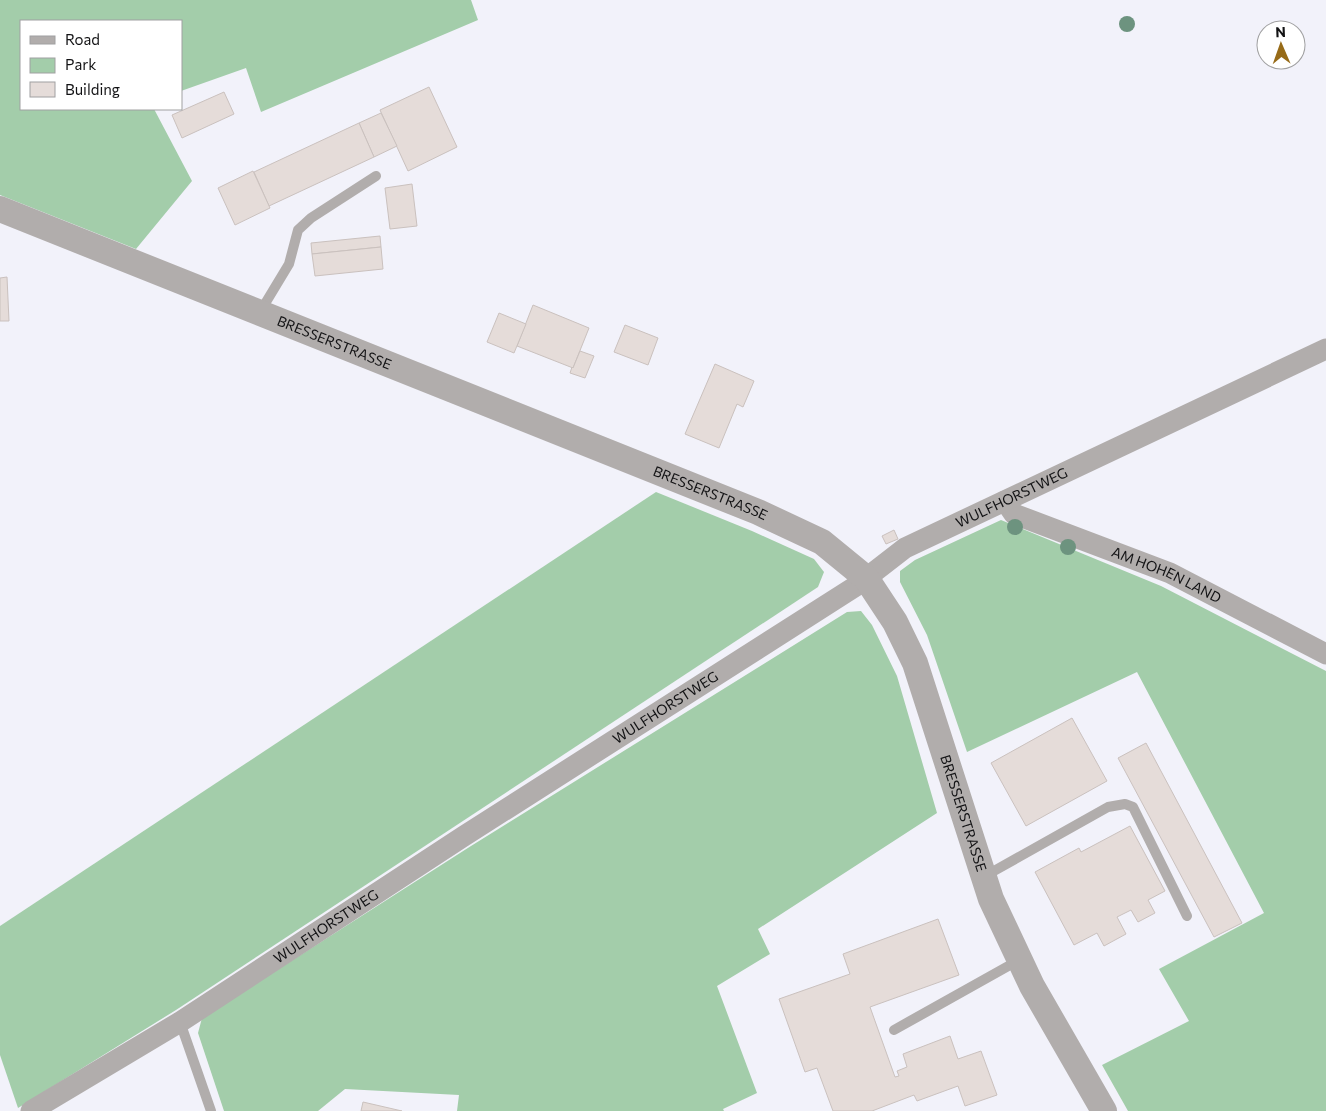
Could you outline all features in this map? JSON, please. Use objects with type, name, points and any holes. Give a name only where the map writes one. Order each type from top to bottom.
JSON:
[{"type":"street","name":"BRESSERSTRASSE","points":[[0,209],[758,512],[822,542],[866,578],[895,622],[915,663],[991,899],[1032,986],[1104,1111]]},
{"type":"street","name":"WULFHORSTWEG","points":[[31,1111],[180,1022],[464,836],[866,578],[905,548],[1326,349]]},
{"type":"street","name":"AM HOHEN LAND","points":[[1005,502],[1014,514],[1170,573],[1326,654]]},
{"type":"lane","points":[[260,313],[289,264],[298,230],[311,218],[376,176]]},
{"type":"lane","points":[[984,876],[1108,807],[1125,804],[1133,807],[1187,916]]},
{"type":"lane","points":[[894,1030],[1020,959]]},
{"type":"lane","points":[[180,1022],[211,1111]]},
{"type":"green space","points":[[0,0],[471,0],[478,20],[261,112],[246,68],[182,91],[182,20],[20,20],[20,110],[155,110],[192,181],[136,249],[0,195]]},
{"type":"green space","points":[[656,492],[752,531],[814,559],[824,572],[818,587],[176,1010],[18,1108],[0,1055],[0,926]]},
{"type":"green space","points":[[1001,520],[1161,586],[1326,671],[1326,1111],[1128,1111],[1102,1065],[1189,1021],[1159,969],[1264,913],[1137,672],[967,752],[927,635],[900,582],[900,571],[915,560]]},
{"type":"green space","points":[[861,611],[872,625],[897,676],[937,813],[758,929],[770,954],[717,986],[757,1093],[723,1109],[724,1111],[457,1111],[459,1095],[345,1089],[318,1111],[224,1111],[198,1033],[202,1018],[471,846],[847,612]]},
{"type":"building","points":[[429,87],[457,147],[408,171],[380,110]]},
{"type":"building","points":[[224,92],[234,114],[182,138],[172,115]]},
{"type":"building","points":[[381,113],[397,146],[374,157],[359,123]]},
{"type":"building","points":[[359,123],[374,157],[269,206],[254,172]]},
{"type":"building","points":[[253,171],[270,208],[235,225],[218,188]]},
{"type":"building","points":[[412,184],[417,226],[390,229],[385,188]]},
{"type":"building","points":[[380,236],[381,247],[312,254],[311,243]]},
{"type":"building","points":[[381,247],[383,269],[315,276],[312,254]]},
{"type":"building","points":[[7,277],[9,321],[0,321],[0,278]]},
{"type":"building","points":[[533,305],[589,328],[573,368],[517,346]]},
{"type":"building","points":[[499,313],[526,324],[514,353],[487,342]]},
{"type":"building","points":[[625,325],[658,338],[648,365],[614,352]]},
{"type":"building","points":[[580,351],[594,356],[585,378],[570,373]]},
{"type":"building","points":[[715,364],[754,381],[743,407],[737,404],[719,448],[685,434]]},
{"type":"building","points":[[894,530],[898,539],[886,544],[882,536]]},
{"type":"building","points":[[1072,718],[1107,781],[1026,826],[991,763]]},
{"type":"building","points":[[1146,743],[1242,923],[1214,937],[1118,758]]},
{"type":"building","points":[[1130,826],[1165,891],[1148,900],[1155,913],[1138,922],[1131,910],[1117,917],[1126,934],[1104,946],[1097,933],[1074,945],[1035,872],[1079,848],[1081,852]]},
{"type":"building","points":[[938,919],[959,975],[870,1007],[895,1077],[899,1076],[897,1071],[907,1067],[903,1054],[950,1036],[958,1059],[981,1051],[997,1095],[965,1106],[958,1086],[917,1101],[914,1095],[872,1111],[833,1111],[817,1068],[805,1072],[779,999],[850,974],[843,954]]},
{"type":"building","points":[[363,1102],[402,1111],[361,1111]]}]
